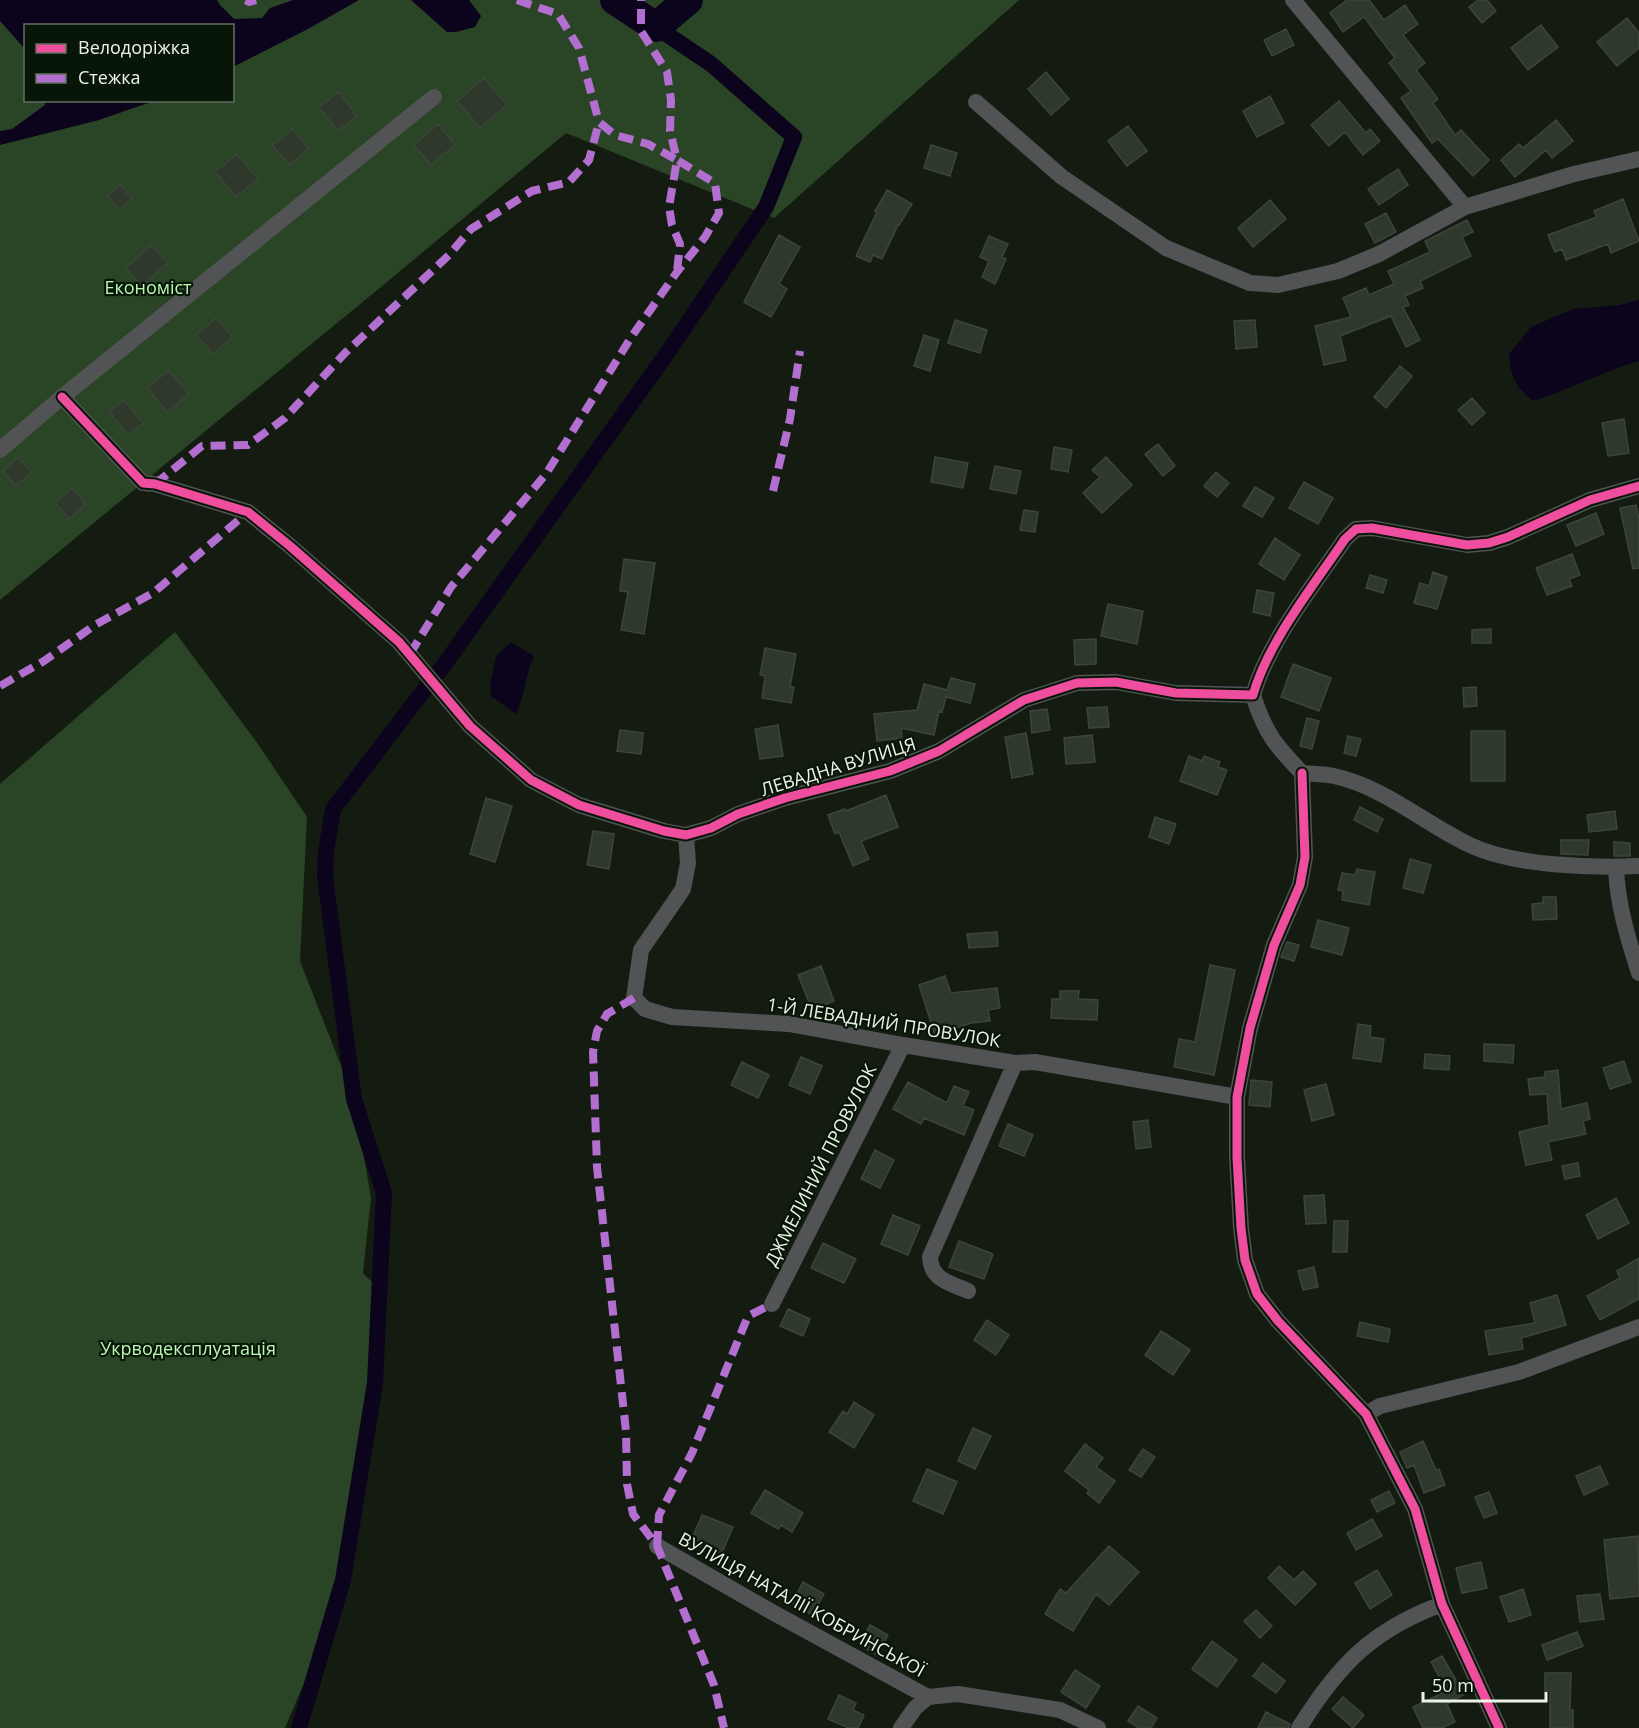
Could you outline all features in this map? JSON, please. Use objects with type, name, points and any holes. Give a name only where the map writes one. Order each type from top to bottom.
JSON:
[{"type":"street","points":[[1293,0],[1465,207]]},
{"type":"street","points":[[0,450],[62,397],[434,97]]},
{"type":"street","points":[[976,102],[1062,177],[1166,248],[1250,283],[1278,285],[1338,271],[1380,254],[1465,207],[1574,174],[1639,159]]},
{"type":"street","name":"ЛЕВАДНА ВУЛИЦЯ","points":[[62,397],[143,483],[155,484],[248,512],[399,642],[470,726],[531,780],[579,805],[664,831],[686,835],[711,828],[738,814],[785,798],[890,771],[939,751],[1024,700],[1077,683],[1116,682],[1176,693],[1253,695]]},
{"type":"street","points":[[1499,1728],[1442,1605],[1415,1509],[1366,1414],[1278,1321],[1257,1294],[1245,1260],[1237,1157],[1236,1097],[1250,1028],[1274,945],[1300,885],[1305,857],[1302,774],[1274,744],[1260,719],[1253,695],[1258,677],[1272,649],[1346,539],[1356,529],[1372,528],[1467,545],[1489,543],[1590,501],[1639,486]]},
{"type":"street","points":[[1302,774],[1334,776],[1369,788],[1473,847],[1509,858],[1550,863],[1639,866]]},
{"type":"street","name":"1-Й ЛЕВАДНИЙ ПРОВУЛОК","points":[[686,835],[688,863],[683,889],[640,950],[634,998],[645,1009],[672,1017],[789,1024],[903,1045],[1015,1063],[1035,1062],[1236,1097]]},
{"type":"street","points":[[1616,867],[1616,889],[1639,974]]},
{"type":"street","name":"ДЖМЕЛИНИЙ ПРОВУЛОК","points":[[772,1304],[903,1045]]},
{"type":"street","points":[[968,1291],[938,1277],[930,1268],[930,1257],[1015,1063]]},
{"type":"street","points":[[1366,1414],[1380,1406],[1519,1372],[1639,1327]]},
{"type":"street","name":"ВУЛИЦЯ НАТАЛІЇ КОБРИНСЬКОЇ","points":[[657,1546],[928,1697],[958,1694],[1060,1710],[1098,1728]]},
{"type":"street","points":[[1299,1728],[1321,1692],[1363,1648],[1386,1630],[1414,1615],[1442,1605]]},
{"type":"street","name":"ВУЛИЦЯ НАТАЛІЇ КОБРИНСЬКОЇ","points":[[901,1728],[915,1708],[928,1697]]},
{"type":"green space","name":"Економіст","points":[[0,0],[1019,0],[774,218],[566,133],[0,600]]},
{"type":"green space","name":"Укрводексплуатація","points":[[175,632],[258,744],[307,817],[300,961],[354,1099],[371,1198],[363,1273],[378,1288],[375,1383],[359,1476],[323,1638],[285,1728],[0,1728],[0,784]]},
{"type":"shaded area","points":[[0,0],[217,0],[234,19],[262,18],[270,8],[293,0],[359,0],[234,66],[234,24],[24,24],[24,48],[0,21]]},
{"type":"shaded area","points":[[411,0],[469,0],[481,16],[475,27],[447,32]]},
{"type":"shaded area","points":[[44,102],[151,102],[99,120],[0,145],[0,131],[12,129],[45,105]]},
{"type":"shaded area","points":[[1639,300],[1639,361],[1533,401],[1518,386],[1511,369],[1509,354],[1531,327],[1573,309],[1620,305]]},
{"type":"shaded area","points":[[511,642],[534,656],[516,714],[491,696],[490,686],[496,656]]},
{"type":"building","points":[[1347,0],[1369,0],[1384,20],[1405,5],[1418,24],[1403,35],[1425,63],[1416,70],[1438,99],[1433,103],[1455,135],[1461,130],[1489,160],[1473,176],[1438,139],[1432,143],[1401,98],[1411,91],[1389,63],[1395,58],[1364,17],[1343,32],[1330,13]]},
{"type":"building","points":[[1478,0],[1487,0],[1496,11],[1482,23],[1469,7]]},
{"type":"building","points":[[1627,18],[1639,33],[1639,48],[1617,66],[1597,42]]},
{"type":"building","points":[[1541,25],[1558,47],[1528,70],[1511,48]]},
{"type":"building","points":[[1286,29],[1294,45],[1272,56],[1264,40]]},
{"type":"building","points":[[1046,72],[1069,99],[1051,115],[1028,89]]},
{"type":"building","points":[[484,78],[507,105],[480,128],[457,101]]},
{"type":"building","points":[[339,92],[357,116],[338,131],[319,107]]},
{"type":"building","points":[[1270,96],[1284,123],[1257,137],[1243,111]]},
{"type":"building","points":[[1339,101],[1366,133],[1370,129],[1380,141],[1363,155],[1345,132],[1329,146],[1311,125]]},
{"type":"building","points":[[1556,120],[1573,141],[1552,158],[1546,150],[1515,177],[1501,160],[1519,144],[1523,148]]},
{"type":"building","points":[[438,124],[455,145],[431,165],[414,145]]},
{"type":"building","points":[[1128,126],[1147,151],[1127,166],[1108,141]]},
{"type":"building","points":[[292,129],[309,149],[289,165],[272,145]]},
{"type":"building","points":[[931,145],[957,153],[950,176],[924,168]]},
{"type":"building","points":[[237,154],[258,179],[236,197],[215,172]]},
{"type":"building","points":[[1398,169],[1408,185],[1379,205],[1368,189]]},
{"type":"building","points":[[120,185],[132,198],[119,210],[107,196]]},
{"type":"building","points":[[887,190],[912,204],[898,225],[882,259],[873,255],[870,262],[856,256],[877,212],[875,211]]},
{"type":"building","points":[[1623,199],[1639,241],[1611,253],[1608,244],[1566,260],[1562,249],[1555,252],[1548,235],[1597,217],[1594,211]]},
{"type":"building","points":[[1270,200],[1286,219],[1253,247],[1238,228]]},
{"type":"building","points":[[1386,213],[1396,232],[1375,243],[1365,224]]},
{"type":"building","points":[[1467,220],[1473,232],[1462,237],[1471,256],[1420,281],[1423,288],[1405,296],[1409,305],[1403,307],[1420,340],[1406,347],[1391,316],[1340,336],[1346,360],[1324,365],[1315,326],[1351,317],[1343,298],[1366,288],[1369,295],[1394,284],[1388,271],[1430,252],[1425,241]]},
{"type":"building","points":[[779,235],[800,247],[779,284],[787,289],[771,317],[744,302]]},
{"type":"building","points":[[989,236],[1008,244],[1002,257],[1006,259],[995,284],[982,277],[989,261],[980,257]]},
{"type":"building","points":[[151,245],[168,263],[142,286],[126,268]]},
{"type":"building","points":[[216,318],[233,337],[213,354],[196,335]]},
{"type":"building","points":[[955,320],[987,330],[980,353],[948,343]]},
{"type":"building","points":[[1255,320],[1257,347],[1236,349],[1234,321]]},
{"type":"building","points":[[924,335],[939,340],[930,371],[914,366]]},
{"type":"building","points":[[1400,366],[1412,376],[1386,408],[1374,397]]},
{"type":"building","points":[[169,370],[189,394],[167,412],[147,388]]},
{"type":"building","points":[[1472,398],[1485,413],[1472,425],[1458,410]]},
{"type":"building","points":[[124,400],[143,423],[128,435],[109,412]]},
{"type":"building","points":[[1624,419],[1629,453],[1608,456],[1602,423]]},
{"type":"building","points":[[1158,444],[1175,466],[1163,476],[1145,454]]},
{"type":"building","points":[[1054,447],[1072,450],[1068,472],[1051,469]]},
{"type":"building","points":[[18,457],[32,472],[16,486],[3,471]]},
{"type":"building","points":[[935,457],[968,463],[963,488],[931,482]]},
{"type":"building","points":[[1106,457],[1132,485],[1102,513],[1083,493],[1100,477],[1092,470]]},
{"type":"building","points":[[995,466],[1021,471],[1016,494],[990,489]]},
{"type":"building","points":[[1216,472],[1229,483],[1217,497],[1204,486]]},
{"type":"building","points":[[1304,482],[1333,498],[1318,524],[1289,508]]},
{"type":"building","points":[[1255,487],[1274,498],[1262,517],[1243,506]]},
{"type":"building","points":[[72,488],[86,504],[69,519],[55,503]]},
{"type":"building","points":[[1636,505],[1639,518],[1639,568],[1633,569],[1620,508]]},
{"type":"building","points":[[1024,510],[1038,512],[1035,532],[1020,530]]},
{"type":"building","points":[[1596,513],[1604,534],[1576,546],[1567,525]]},
{"type":"building","points":[[1275,538],[1300,555],[1284,580],[1259,564]]},
{"type":"building","points":[[1572,554],[1580,575],[1569,579],[1572,586],[1547,595],[1536,568]]},
{"type":"building","points":[[624,559],[655,563],[644,634],[621,630],[628,592],[620,591]]},
{"type":"building","points":[[1433,572],[1447,577],[1437,609],[1414,603],[1420,583],[1429,586]]},
{"type":"building","points":[[1370,575],[1387,580],[1383,593],[1366,588]]},
{"type":"building","points":[[1257,590],[1274,593],[1270,616],[1253,612]]},
{"type":"building","points":[[1108,604],[1143,611],[1137,644],[1101,636]]},
{"type":"building","points":[[1491,629],[1491,643],[1472,643],[1472,630]]},
{"type":"building","points":[[1096,639],[1096,664],[1075,665],[1074,640]]},
{"type":"building","points":[[765,648],[796,654],[790,687],[794,687],[791,703],[762,698],[765,676],[760,675]]},
{"type":"building","points":[[1293,664],[1331,678],[1319,711],[1281,697]]},
{"type":"building","points":[[951,678],[975,684],[970,703],[946,697],[942,712],[939,711],[934,735],[901,728],[902,738],[877,741],[874,714],[917,710],[924,684],[947,690]]},
{"type":"building","points":[[1476,687],[1477,706],[1464,707],[1463,688]]},
{"type":"building","points":[[1107,707],[1109,727],[1089,728],[1087,708]]},
{"type":"building","points":[[1047,709],[1050,730],[1032,733],[1030,711]]},
{"type":"building","points":[[1307,718],[1319,721],[1312,749],[1300,746]]},
{"type":"building","points":[[778,725],[783,756],[760,759],[755,729]]},
{"type":"building","points":[[620,730],[643,733],[641,754],[617,751]]},
{"type":"building","points":[[1471,731],[1505,731],[1505,781],[1471,781]]},
{"type":"building","points":[[1026,733],[1033,774],[1012,778],[1005,737]]},
{"type":"building","points":[[1092,735],[1095,762],[1066,764],[1064,738]]},
{"type":"building","points":[[1348,736],[1361,739],[1356,756],[1344,753]]},
{"type":"building","points":[[1189,756],[1202,761],[1204,756],[1220,762],[1218,767],[1227,770],[1217,795],[1180,781]]},
{"type":"building","points":[[886,795],[898,827],[861,841],[869,859],[853,866],[839,832],[835,834],[828,815],[845,809],[846,811]]},
{"type":"building","points":[[486,798],[512,806],[495,862],[470,854]]},
{"type":"building","points":[[1360,807],[1383,819],[1377,832],[1354,820]]},
{"type":"building","points":[[1615,811],[1617,829],[1589,832],[1587,815]]},
{"type":"building","points":[[1155,817],[1176,824],[1169,844],[1149,837]]},
{"type":"building","points":[[593,831],[614,834],[609,869],[587,865]]},
{"type":"building","points":[[1561,840],[1589,840],[1588,855],[1561,854]]},
{"type":"building","points":[[1614,842],[1630,843],[1630,856],[1614,856]]},
{"type":"building","points":[[1410,859],[1431,865],[1423,893],[1403,888]]},
{"type":"building","points":[[1357,869],[1375,872],[1369,905],[1342,900],[1343,891],[1338,890],[1342,873],[1355,875]]},
{"type":"building","points":[[1543,897],[1556,897],[1557,919],[1533,920],[1532,904],[1543,903]]},
{"type":"building","points":[[1318,920],[1349,928],[1342,955],[1311,947]]},
{"type":"building","points":[[997,932],[998,946],[969,948],[967,934]]},
{"type":"building","points":[[1287,942],[1299,945],[1294,961],[1281,957]]},
{"type":"building","points":[[1210,965],[1235,970],[1214,1075],[1174,1067],[1179,1039],[1195,1042]]},
{"type":"building","points":[[821,966],[834,1001],[812,1010],[798,975]]},
{"type":"building","points":[[945,976],[951,993],[997,988],[1000,1008],[988,1010],[990,1021],[971,1023],[935,1035],[919,985]]},
{"type":"building","points":[[1060,991],[1079,991],[1078,999],[1098,1000],[1097,1020],[1051,1018],[1052,999],[1060,999]]},
{"type":"building","points":[[1358,1024],[1371,1026],[1370,1037],[1384,1039],[1381,1062],[1353,1058]]},
{"type":"building","points":[[1484,1044],[1514,1045],[1513,1063],[1484,1061]]},
{"type":"building","points":[[1425,1054],[1450,1056],[1449,1070],[1424,1068]]},
{"type":"building","points":[[801,1057],[822,1066],[810,1094],[789,1085]]},
{"type":"building","points":[[1624,1061],[1631,1082],[1610,1089],[1603,1068]]},
{"type":"building","points":[[742,1062],[769,1075],[758,1098],[731,1085]]},
{"type":"building","points":[[1558,1070],[1561,1109],[1587,1103],[1590,1119],[1583,1121],[1586,1134],[1548,1142],[1552,1160],[1526,1165],[1519,1132],[1549,1125],[1547,1094],[1530,1095],[1528,1079],[1545,1077],[1545,1072]]},
{"type":"building","points":[[1251,1080],[1272,1082],[1270,1107],[1249,1105]]},
{"type":"building","points":[[908,1082],[947,1103],[954,1086],[969,1092],[963,1106],[974,1110],[964,1135],[924,1118],[921,1124],[893,1109]]},
{"type":"building","points":[[1326,1084],[1334,1115],[1312,1121],[1304,1090]]},
{"type":"building","points":[[1148,1120],[1151,1147],[1136,1149],[1133,1122]]},
{"type":"building","points":[[1008,1124],[1033,1135],[1024,1156],[999,1146]]},
{"type":"building","points":[[875,1150],[894,1160],[880,1188],[861,1179]]},
{"type":"building","points":[[1578,1163],[1580,1176],[1565,1179],[1562,1166]]},
{"type":"building","points":[[1324,1195],[1326,1223],[1306,1224],[1304,1196]]},
{"type":"building","points":[[1616,1198],[1629,1223],[1598,1239],[1586,1215]]},
{"type":"building","points":[[893,1215],[920,1226],[908,1255],[881,1244]]},
{"type":"building","points":[[1334,1221],[1348,1221],[1347,1252],[1333,1252]]},
{"type":"building","points":[[959,1241],[993,1254],[984,1279],[949,1267]]},
{"type":"building","points":[[823,1243],[856,1259],[844,1283],[811,1268]]},
{"type":"building","points":[[1639,1258],[1639,1299],[1600,1320],[1587,1296],[1620,1278],[1617,1271]]},
{"type":"building","points":[[1314,1267],[1318,1287],[1303,1290],[1298,1271]]},
{"type":"building","points":[[1557,1295],[1566,1325],[1521,1338],[1523,1349],[1489,1355],[1485,1331],[1535,1323],[1530,1303]]},
{"type":"building","points":[[788,1309],[810,1319],[803,1336],[780,1326]]},
{"type":"building","points":[[987,1320],[1009,1335],[996,1355],[974,1340]]},
{"type":"building","points":[[1360,1322],[1390,1329],[1388,1342],[1357,1336]]},
{"type":"building","points":[[1161,1331],[1190,1350],[1173,1375],[1145,1355]]},
{"type":"building","points":[[854,1402],[874,1415],[854,1448],[829,1432],[843,1411],[847,1414]]},
{"type":"building","points":[[973,1428],[991,1436],[975,1469],[958,1461]]},
{"type":"building","points":[[1423,1441],[1445,1485],[1424,1493],[1414,1465],[1407,1468],[1400,1452]]},
{"type":"building","points":[[1085,1444],[1103,1458],[1096,1467],[1115,1481],[1099,1503],[1087,1493],[1089,1490],[1065,1471]]},
{"type":"building","points":[[1143,1449],[1155,1457],[1141,1477],[1129,1470]]},
{"type":"building","points":[[1600,1466],[1608,1484],[1584,1495],[1576,1476]]},
{"type":"building","points":[[927,1469],[957,1482],[943,1514],[913,1501]]},
{"type":"building","points":[[765,1490],[803,1513],[792,1532],[781,1525],[778,1529],[751,1513]]},
{"type":"building","points":[[1389,1491],[1395,1503],[1377,1512],[1371,1500]]},
{"type":"building","points":[[1489,1492],[1497,1513],[1484,1518],[1475,1497]]},
{"type":"building","points":[[702,1515],[733,1527],[721,1555],[690,1543]]},
{"type":"building","points":[[1372,1519],[1382,1536],[1356,1550],[1347,1533]]},
{"type":"building","points":[[1638,1536],[1639,1596],[1610,1599],[1604,1540]]},
{"type":"building","points":[[1109,1546],[1139,1572],[1109,1605],[1096,1594],[1073,1631],[1045,1614],[1060,1589],[1066,1593]]},
{"type":"building","points":[[1481,1562],[1487,1588],[1462,1593],[1456,1568]]},
{"type":"building","points":[[1279,1566],[1294,1580],[1303,1571],[1316,1584],[1295,1605],[1268,1578]]},
{"type":"building","points":[[1377,1570],[1392,1595],[1370,1609],[1355,1583]]},
{"type":"building","points":[[803,1582],[824,1594],[812,1615],[792,1603]]},
{"type":"building","points":[[1523,1589],[1531,1615],[1509,1622],[1500,1597]]},
{"type":"building","points":[[1600,1594],[1604,1619],[1580,1622],[1577,1596]]},
{"type":"building","points":[[1256,1610],[1272,1626],[1260,1638],[1244,1621]]},
{"type":"building","points":[[870,1625],[888,1635],[877,1655],[859,1645]]},
{"type":"building","points":[[1577,1632],[1583,1646],[1547,1660],[1542,1645]]},
{"type":"building","points":[[1212,1641],[1237,1660],[1217,1687],[1192,1669]]},
{"type":"building","points":[[1442,1656],[1459,1685],[1466,1682],[1470,1691],[1447,1704],[1455,1722],[1442,1728],[1423,1728],[1413,1707],[1447,1691],[1431,1662]]},
{"type":"building","points":[[1263,1663],[1285,1681],[1276,1693],[1253,1676]]},
{"type":"building","points":[[1075,1670],[1100,1686],[1086,1708],[1061,1692]]},
{"type":"building","points":[[1545,1673],[1571,1673],[1570,1710],[1573,1710],[1573,1728],[1550,1728],[1550,1691],[1545,1691]]},
{"type":"building","points":[[839,1695],[856,1703],[853,1710],[864,1715],[858,1728],[849,1728],[828,1719]]},
{"type":"building","points":[[1343,1697],[1364,1715],[1353,1728],[1332,1709]]},
{"type":"building","points":[[1138,1706],[1157,1718],[1151,1728],[1139,1728],[1128,1721]]},
{"type":"building","points":[[1266,1712],[1290,1724],[1289,1728],[1258,1728]]},
{"type":"waterway","points":[[615,0],[656,27],[688,0]]},
{"type":"waterway","points":[[439,672],[668,352],[766,207],[794,137],[711,64],[656,27]]},
{"type":"waterway","points":[[299,1728],[343,1580],[375,1383],[384,1193],[354,1099],[325,877],[326,852],[333,809],[428,685]]},
{"type":"marked path","points":[[246,0],[249,2],[256,0]]},
{"type":"marked path","points":[[517,0],[558,14],[579,48],[599,122]]},
{"type":"marked path","points":[[410,654],[451,587],[546,474],[632,336],[705,237],[719,213],[715,183],[677,160],[670,131],[671,100],[667,72],[641,31],[641,0]]},
{"type":"marked path","points":[[155,484],[202,446],[248,445],[285,418],[345,353],[449,255],[471,229],[532,191],[569,182],[589,160],[599,122],[615,135],[648,144],[677,160],[669,207],[672,225],[680,244],[677,272]]},
{"type":"marked path","points":[[773,491],[790,419],[800,351]]},
{"type":"marked path","points":[[0,686],[44,661],[95,625],[153,593],[248,512]]},
{"type":"marked path","points":[[634,998],[607,1014],[597,1031],[593,1052],[597,1167],[626,1431],[627,1484],[633,1514],[657,1546],[714,1685],[724,1728]]},
{"type":"marked path","points":[[657,1546],[659,1515],[692,1453],[748,1316],[772,1304]]},
{"type":"cycle path","points":[[62,397],[143,483],[155,484],[248,512],[290,546],[399,642],[470,726],[531,780],[579,805],[664,831],[686,835],[711,828],[738,814],[785,798],[890,771],[939,751],[1024,700],[1077,683],[1116,682],[1176,693],[1253,695],[1269,655],[1293,614],[1345,539],[1356,529],[1372,528],[1467,545],[1489,543],[1508,537],[1590,500],[1639,486]]},
{"type":"cycle path","points":[[1302,773],[1305,857],[1300,885],[1274,945],[1250,1028],[1237,1097],[1237,1157],[1245,1260],[1257,1294],[1278,1321],[1366,1414],[1415,1509],[1442,1604],[1499,1728]]}]
